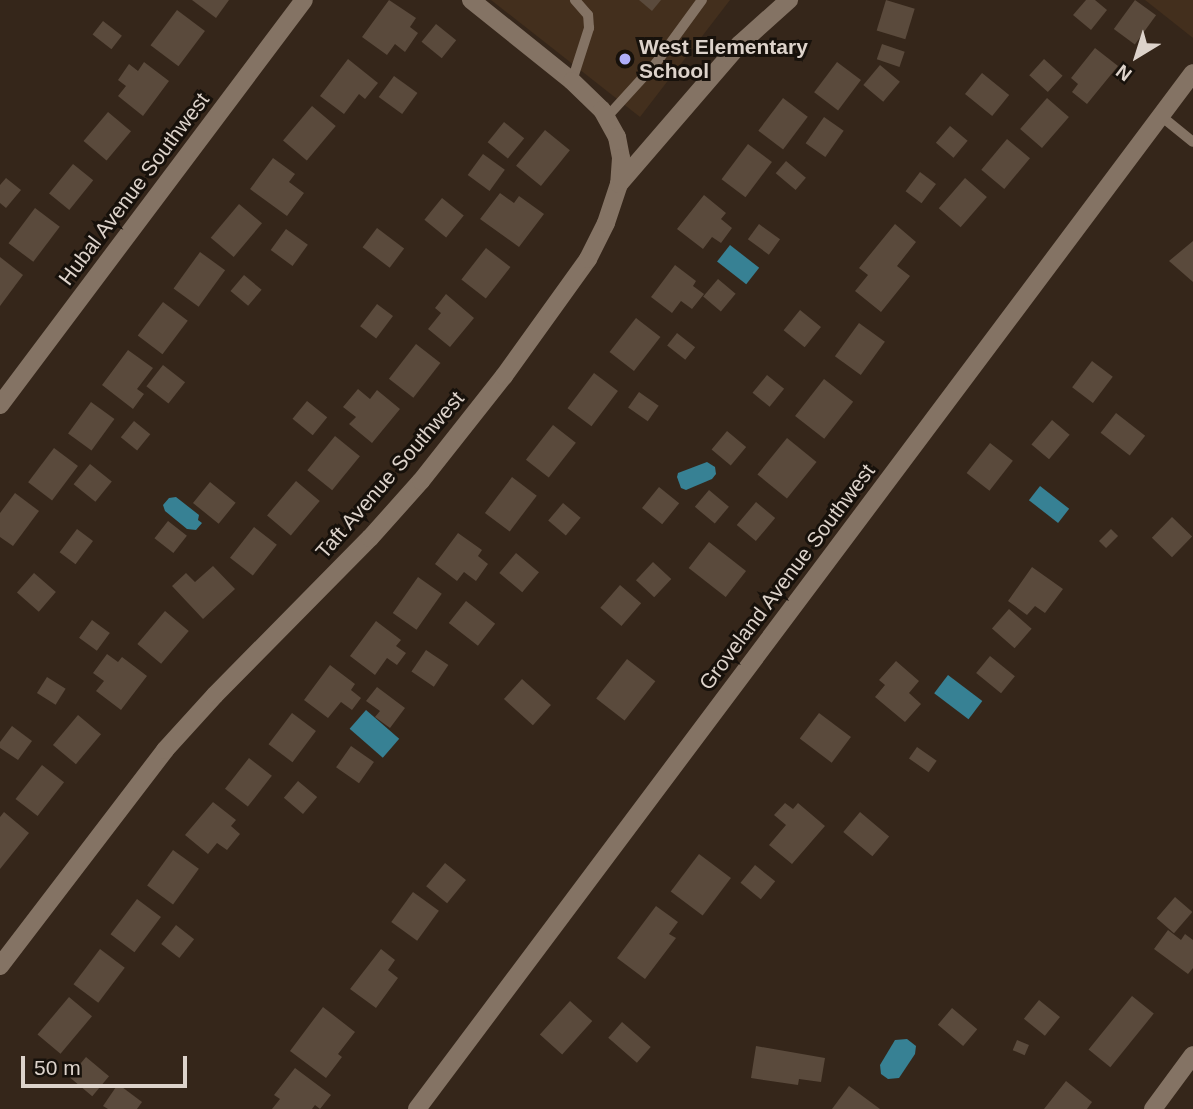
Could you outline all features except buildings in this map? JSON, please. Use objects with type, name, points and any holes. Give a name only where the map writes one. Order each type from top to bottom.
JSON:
[{"type":"street","name":"Hubal Avenue Southwest","points":[[0,405],[304,0]]},
{"type":"street","points":[[471,0],[572,81],[606,118],[617,137],[621,158],[620,184]]},
{"type":"street","name":"Taft Avenue Southwest","points":[[0,966],[165,750],[215,695],[370,538],[487,398],[588,259],[606,223],[620,184],[740,44],[789,0]]},
{"type":"street","name":"Groveland Avenue Southwest","points":[[417,1109],[1193,73]]},
{"type":"street","points":[[1153,1109],[1193,1055]]},
{"type":"lane","points":[[572,81],[589,28],[588,15],[575,0]]},
{"type":"lane","points":[[606,118],[656,63],[702,0]]},
{"type":"lane","points":[[1161,116],[1193,142]]},
{"type":"shaded area","name":"West Elementary School","points":[[491,0],[730,0],[640,117]]},
{"type":"shaded area","points":[[1145,0],[1193,0],[1193,38]]},
{"type":"water","points":[[730,245],[759,268],[746,284],[717,262]]},
{"type":"water","points":[[707,462],[715,467],[716,474],[712,479],[686,490],[681,488],[678,473]]},
{"type":"water","points":[[1040,486],[1069,509],[1058,523],[1029,500]]},
{"type":"water","points":[[176,497],[199,515],[198,520],[202,523],[196,530],[187,529],[165,511],[163,505],[169,498]]},
{"type":"water","points":[[948,675],[982,701],[968,719],[934,693]]},
{"type":"water","points":[[366,710],[399,739],[383,758],[350,729]]},
{"type":"water","points":[[907,1039],[916,1046],[915,1054],[899,1078],[888,1079],[881,1074],[880,1065],[895,1040]]},
{"type":"place","name":"West Elementary School","points":[[625,59]]}]
